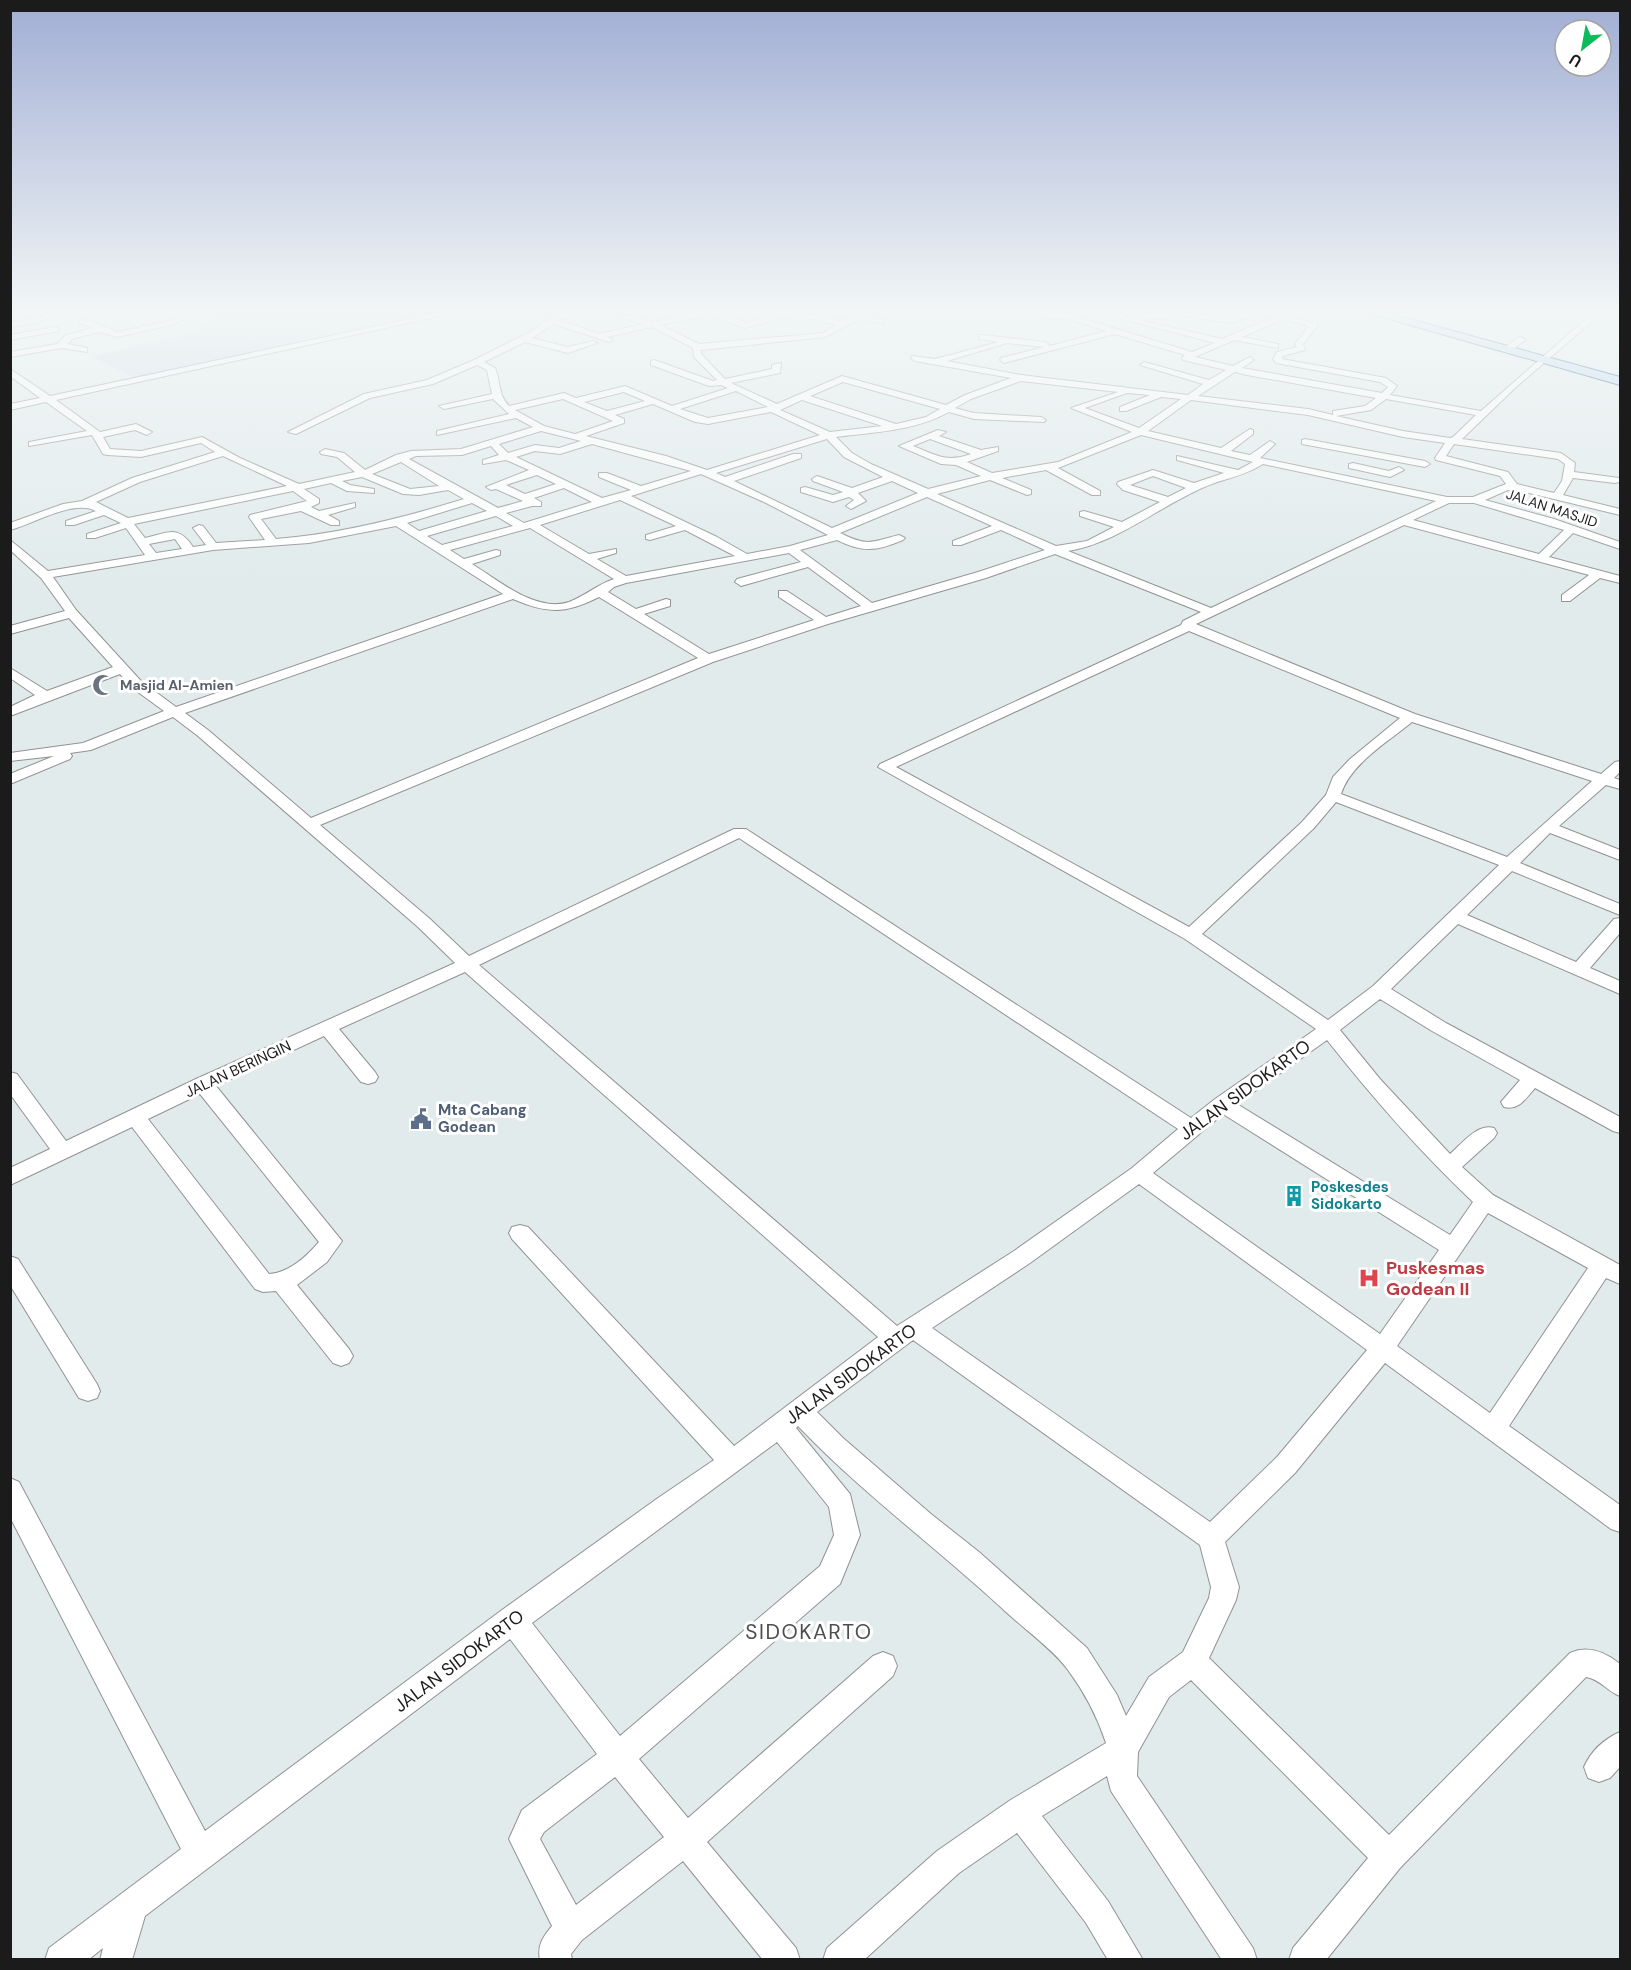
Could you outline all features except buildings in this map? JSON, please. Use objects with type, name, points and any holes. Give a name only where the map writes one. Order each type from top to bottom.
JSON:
[{"type":"street","points":[[10,407],[29,403]]},
{"type":"street","points":[[53,403],[96,434],[107,452],[141,454],[199,440],[205,441],[223,453],[294,486],[315,501],[302,507],[254,517],[273,543]]},
{"type":"street","points":[[293,432],[353,403]]},
{"type":"street","points":[[444,406],[460,403]]},
{"type":"street","points":[[502,403],[512,412],[541,428],[662,458],[702,472],[835,534],[873,548],[899,538]]},
{"type":"street","points":[[440,433],[539,403]]},
{"type":"street","points":[[575,438],[621,422],[604,411],[581,403]]},
{"type":"street","points":[[604,411],[625,403]]},
{"type":"street","points":[[604,411],[644,403]]},
{"type":"street","points":[[658,403],[698,420],[708,421],[773,409],[787,403]]},
{"type":"street","points":[[671,409],[691,403]]},
{"type":"street","points":[[771,403],[773,404],[773,409],[784,416],[829,435],[856,460],[1055,550],[1211,612]]},
{"type":"street","points":[[784,416],[819,403]]},
{"type":"street","points":[[824,403],[896,427]]},
{"type":"street","points":[[930,403],[986,418],[1041,420]]},
{"type":"street","points":[[441,549],[829,435],[896,427],[929,419],[958,403]]},
{"type":"street","points":[[1092,403],[1076,408],[1140,432],[1221,453],[1448,500],[1474,500],[1514,487],[1557,496]]},
{"type":"street","points":[[1123,409],[1139,403]]},
{"type":"street","points":[[401,522],[513,594],[543,608],[553,609],[580,602],[610,584],[624,580],[790,549],[835,534],[927,493],[993,476],[1049,468],[1078,459],[1140,432],[1181,403]]},
{"type":"street","points":[[1233,403],[1330,417],[1403,434],[1561,456],[1570,463],[1568,474],[1557,496]]},
{"type":"street","points":[[1272,419],[1284,403]]},
{"type":"street","points":[[1330,417],[1341,411],[1368,408],[1375,403]]},
{"type":"street","points":[[1418,403],[1484,414]]},
{"type":"street","points":[[1495,403],[1454,440],[1443,460],[1504,474],[1514,487]]},
{"type":"street","points":[[805,425],[816,421]]},
{"type":"street","points":[[1345,435],[1359,423]]},
{"type":"street","points":[[32,444],[136,427],[147,432]]},
{"type":"street","points":[[91,536],[128,523],[364,473],[400,457],[421,453],[454,453],[541,428]]},
{"type":"street","points":[[941,432],[904,446],[945,462],[958,462],[994,449]]},
{"type":"street","points":[[1221,453],[1250,432]]},
{"type":"street","points":[[1343,477],[1364,452],[1403,434]]},
{"type":"street","points":[[930,436],[981,454]]},
{"type":"street","points":[[1197,436],[1233,444]]},
{"type":"street","points":[[487,462],[535,448],[560,451],[590,441]]},
{"type":"street","points":[[492,442],[498,451],[601,502]]},
{"type":"street","points":[[1305,442],[1425,464]]},
{"type":"street","points":[[309,824],[708,659],[824,621],[982,575],[1055,550],[1090,544],[1195,486],[1217,477],[1238,473],[1256,460],[1270,444]]},
{"type":"street","points":[[1482,469],[1498,447]]},
{"type":"street","points":[[1202,448],[1177,460],[1238,473]]},
{"type":"street","points":[[325,452],[340,455],[343,461],[401,490],[410,492],[448,487]]},
{"type":"street","points":[[10,527],[68,506],[86,502],[136,480],[223,453]]},
{"type":"street","points":[[725,481],[797,456]]},
{"type":"street","points":[[400,457],[431,479],[526,525],[624,580]]},
{"type":"street","points":[[958,462],[1027,492]]},
{"type":"street","points":[[1353,466],[1390,474],[1399,470]]},
{"type":"street","points":[[1049,468],[1096,494]]},
{"type":"street","points":[[484,490],[537,471]]},
{"type":"street","points":[[1169,501],[1126,488],[1122,484],[1153,473],[1195,486]]},
{"type":"street","points":[[857,474],[876,483]]},
{"type":"street","points":[[1568,474],[1615,480]]},
{"type":"street","points":[[603,476],[641,490]]},
{"type":"street","points":[[805,490],[830,500],[893,477]]},
{"type":"street","points":[[331,479],[347,488],[370,491]]},
{"type":"street","points":[[817,479],[850,492],[861,502],[851,506]]},
{"type":"street","points":[[418,535],[497,511],[566,484]]},
{"type":"street","points":[[498,485],[561,515]]},
{"type":"street","points":[[621,496],[713,539],[745,557]]},
{"type":"street","points":[[1557,496],[1564,512],[1620,512]]},
{"type":"street","points":[[45,575],[189,550],[309,540],[401,522],[475,499]]},
{"type":"street","points":[[1189,626],[1187,624],[1211,612],[1448,500]]},
{"type":"street","name":"JALAN MASJID","points":[[1474,500],[1564,512],[1571,529],[1620,546]]},
{"type":"street","points":[[86,502],[128,523],[153,557]]},
{"type":"street","points":[[320,514],[351,505]]},
{"type":"street","points":[[302,507],[320,514],[335,524]]},
{"type":"street","points":[[70,523],[105,511]]},
{"type":"street","points":[[1588,534],[1620,512]]},
{"type":"street","points":[[1084,514],[1124,526]]},
{"type":"street","points":[[1404,521],[1620,580]]},
{"type":"street","points":[[957,543],[1001,526]]},
{"type":"street","points":[[650,537],[684,527]]},
{"type":"street","points":[[199,528],[213,547]]},
{"type":"street","points":[[1541,559],[1571,529]]},
{"type":"street","points":[[143,542],[176,536],[181,537],[189,550]]},
{"type":"street","points":[[10,543],[45,575],[72,613],[136,684],[203,733],[467,964],[904,1333],[1211,1538],[1225,1587],[1222,1600],[1193,1662],[1159,1687],[1123,1749],[1020,1812],[948,1862],[838,1959]]},
{"type":"street","points":[[790,549],[870,607]]},
{"type":"street","points":[[588,558],[612,551]]},
{"type":"street","points":[[463,563],[496,553]]},
{"type":"street","points":[[10,565],[30,560]]},
{"type":"street","points":[[741,582],[810,563]]},
{"type":"street","points":[[1566,598],[1597,575]]},
{"type":"street","points":[[600,592],[708,659]]},
{"type":"street","points":[[10,780],[174,712],[513,594]]},
{"type":"street","points":[[783,594],[824,621]]},
{"type":"street","points":[[635,614],[666,603]]},
{"type":"street","points":[[10,630],[72,613]]},
{"type":"street","points":[[1494,1428],[1529,1373],[1612,1270],[1485,1201],[1449,1167],[1372,1084],[1329,1029],[1191,935],[885,767],[1189,626],[1410,717],[1615,776]]},
{"type":"street","points":[[10,712],[45,696],[123,668]]},
{"type":"street","points":[[10,672],[45,696]]},
{"type":"street","points":[[1191,935],[1308,825],[1333,796],[1338,780],[1355,762],[1410,717]]},
{"type":"street","points":[[10,757],[86,747]]},
{"type":"street","name":"JALAN SIDOKARTO","points":[[61,1959],[667,1506],[732,1462],[904,1333],[1022,1257],[1138,1173],[1222,1104],[1329,1029],[1379,990],[1548,827],[1615,776]]},
{"type":"street","points":[[1333,796],[1510,864],[1620,910]]},
{"type":"street","points":[[1548,827],[1620,855]]},
{"type":"street","name":"JALAN BERINGIN","points":[[10,1177],[203,1084],[467,964],[740,832],[1191,1128]]},
{"type":"street","points":[[1455,916],[1620,988]]},
{"type":"street","points":[[1579,970],[1620,923]]},
{"type":"street","points":[[1379,990],[1439,1027],[1620,1126]]},
{"type":"street","points":[[327,1027],[368,1077]]},
{"type":"street","points":[[10,1078],[63,1152]]},
{"type":"street","points":[[1511,1102],[1532,1078]]},
{"type":"street","points":[[136,1117],[263,1283],[271,1285],[281,1281],[317,1260],[332,1241],[203,1084]]},
{"type":"street","points":[[1222,1104],[1453,1248]]},
{"type":"street","points":[[1449,1167],[1487,1133]]},
{"type":"street","points":[[1138,1173],[1620,1520]]},
{"type":"street","points":[[1211,1538],[1286,1465],[1383,1348],[1485,1201]]},
{"type":"street","points":[[520,1233],[732,1462]]},
{"type":"street","points":[[10,1265],[88,1391]]},
{"type":"street","points":[[281,1281],[341,1356]]},
{"type":"street","points":[[790,1419],[834,1446],[922,1524],[970,1562],[1077,1658],[1107,1705],[1123,1749],[1122,1780],[1241,1959]]},
{"type":"street","points":[[571,1929],[524,1839],[533,1821],[618,1757],[830,1575],[847,1535],[841,1502],[790,1419]]},
{"type":"street","points":[[10,1490],[200,1854]]},
{"type":"street","points":[[512,1620],[618,1757],[784,1959]]},
{"type":"street","points":[[1193,1662],[1389,1857]]},
{"type":"street","points":[[1305,1959],[1389,1857],[1580,1663],[1587,1662],[1604,1668],[1620,1682]]},
{"type":"street","points":[[556,1959],[554,1950],[571,1929],[686,1840],[883,1666]]},
{"type":"street","points":[[1599,1767],[1620,1747]]},
{"type":"street","points":[[1020,1812],[1097,1912],[1127,1959]]},
{"type":"street","points":[[116,1959],[130,1908]]},
{"type":"place","name":"Masjid Al-Amien","points":[[103,685]]},
{"type":"place","name":"Mta Cabang Godean","points":[[421,1119]]},
{"type":"place","name":"Poskesdes Sidokarto","points":[[1294,1196]]},
{"type":"place","name":"Puskesmas Godean II","points":[[1369,1278]]},
{"type":"district","name":"SIDOKARTO","points":[[809,1632]]}]
